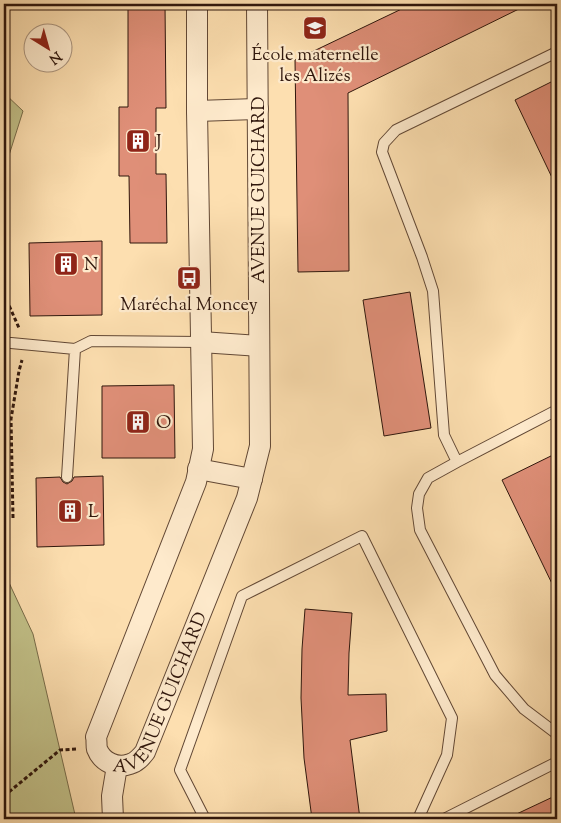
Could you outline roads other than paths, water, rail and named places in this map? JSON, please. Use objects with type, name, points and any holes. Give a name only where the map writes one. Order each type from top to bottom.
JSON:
[{"type":"street","name":"AVENUE GUICHARD","points":[[197,4],[202,449],[196,482],[96,736],[97,749],[103,758],[117,766],[131,764],[140,759],[145,752],[247,498],[260,446],[257,4]]},
{"type":"street","points":[[197,111],[258,109]]},
{"type":"street","points":[[201,342],[259,346]]},
{"type":"street","points":[[198,469],[252,479]]},
{"type":"street","points":[[113,819],[112,796],[117,766]]},
{"type":"lane","points":[[457,462],[444,435],[433,291],[382,152],[384,143],[396,130],[557,52]]},
{"type":"lane","points":[[11,343],[74,349],[90,340],[201,342]]},
{"type":"lane","points":[[67,477],[74,349]]},
{"type":"lane","points":[[557,410],[428,478],[419,494],[417,508],[420,530],[495,675],[524,709],[557,734]]},
{"type":"lane","points":[[205,819],[180,770],[242,596],[362,536],[452,718],[447,755],[418,819]]},
{"type":"lane","points":[[444,819],[557,762]]},
{"type":"place","name":"École maternelle les Alizés","points":[[315,28]]},
{"type":"place","name":"J","points":[[138,141]]},
{"type":"place","name":"N","points":[[66,264]]},
{"type":"place","name":"Maréchal Moncey","points":[[189,278]]},
{"type":"place","name":"O","points":[[138,422]]},
{"type":"place","name":"L","points":[[70,511]]}]
